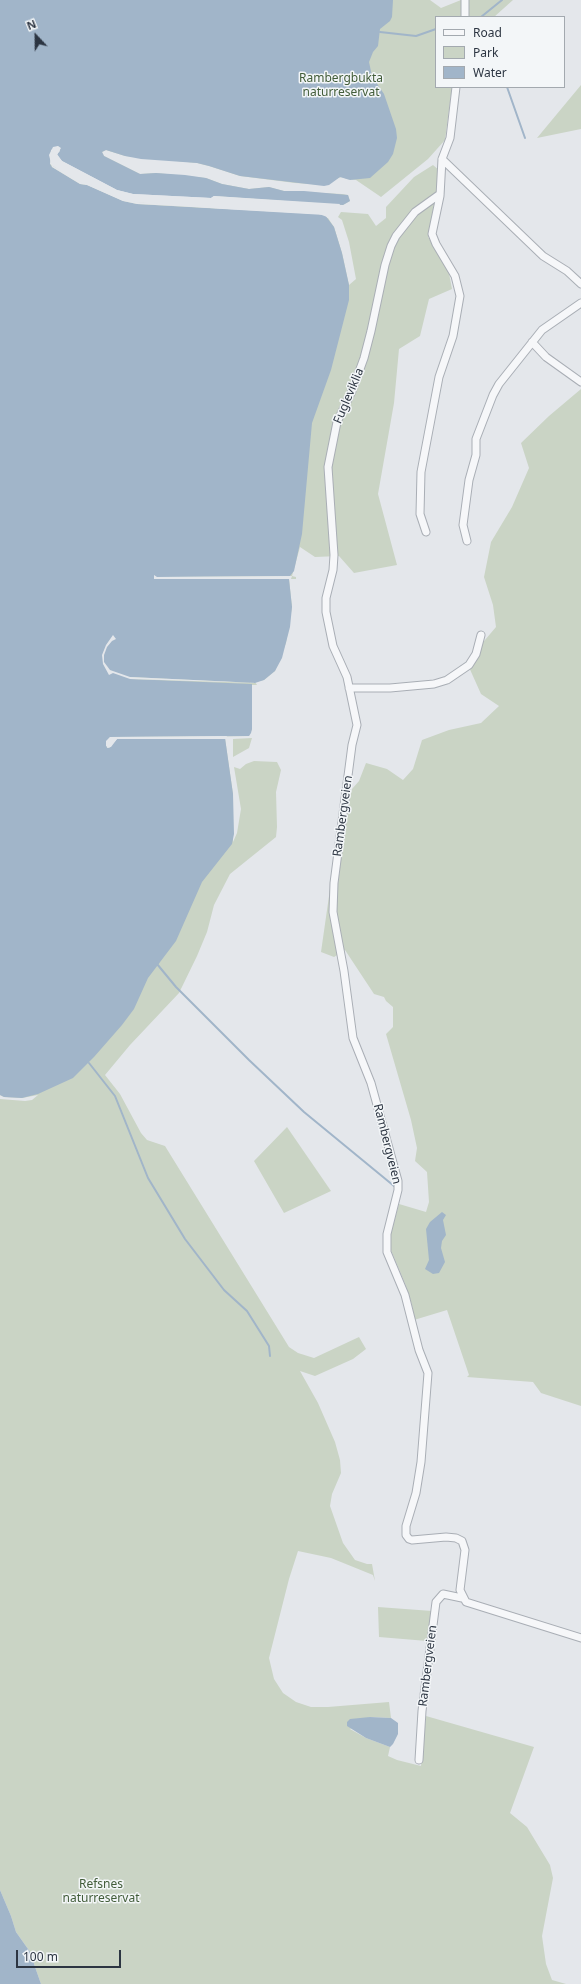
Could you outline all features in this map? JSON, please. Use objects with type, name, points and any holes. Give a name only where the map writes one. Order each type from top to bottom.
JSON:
[{"type":"street","points":[[465,0],[465,16]]},
{"type":"street","points":[[426,532],[420,514],[420,472],[437,386],[453,336],[460,296],[455,276],[433,236],[440,194],[442,159],[450,138],[456,88]]},
{"type":"street","points":[[442,159],[543,256],[567,271],[581,284]]},
{"type":"street","name":"Fugleviklia","points":[[356,728],[356,715],[344,670],[333,646],[326,612],[326,598],[333,570],[334,555],[328,467],[337,422],[352,391],[367,348],[385,265],[391,246],[396,236],[415,212],[440,194]]},
{"type":"street","points":[[467,541],[463,525],[469,480],[476,456],[476,439],[494,391],[547,325],[581,303]]},
{"type":"street","points":[[532,342],[546,357],[581,382]]},
{"type":"street","points":[[349,688],[390,688],[434,684],[447,680],[470,665],[476,654],[481,636]]},
{"type":"street","name":"Rambergveien","points":[[356,728],[352,745],[334,883],[333,912],[343,965],[353,1038],[372,1083],[398,1181],[398,1190],[387,1234],[387,1252],[405,1295],[419,1350],[428,1374],[421,1462],[406,1533],[410,1539],[446,1537],[456,1538],[462,1541],[464,1550],[460,1590],[462,1598]]},
{"type":"street","name":"Rambergveien","points":[[419,1760],[422,1711],[436,1602],[443,1594],[462,1598],[469,1604],[581,1638]]},
{"type":"green space","points":[[0,0],[430,0],[441,8],[461,0],[513,0],[495,16],[435,16],[435,88],[452,88],[445,140],[428,159],[381,197],[356,180],[342,177],[327,185],[295,183],[240,176],[197,163],[125,156],[106,150],[102,152],[104,156],[140,174],[156,173],[206,178],[222,184],[249,189],[269,187],[284,191],[342,194],[348,195],[350,201],[343,205],[214,196],[60,151],[58,146],[51,150],[50,164],[71,178],[123,201],[328,218],[334,227],[342,253],[349,285],[356,279],[349,242],[342,220],[338,217],[341,212],[368,214],[376,226],[386,218],[386,207],[414,177],[433,165],[440,171],[428,237],[448,268],[452,289],[429,299],[420,336],[399,349],[394,403],[378,494],[397,565],[354,573],[339,556],[315,557],[300,547],[292,576],[296,577],[296,579],[289,579],[292,607],[286,643],[275,671],[264,680],[255,682],[257,685],[252,685],[252,729],[249,736],[107,738],[107,748],[152,739],[225,738],[233,794],[233,842],[237,833],[241,809],[234,767],[240,769],[246,764],[254,761],[277,762],[281,770],[276,792],[276,837],[230,874],[214,905],[207,932],[179,993],[130,1045],[105,1075],[120,1094],[141,1133],[147,1140],[165,1146],[289,1347],[298,1353],[314,1358],[359,1337],[366,1349],[353,1359],[315,1376],[300,1371],[318,1403],[335,1442],[340,1460],[341,1473],[332,1494],[330,1506],[343,1543],[355,1560],[372,1564],[375,1581],[373,1575],[331,1558],[298,1551],[289,1579],[269,1658],[274,1679],[283,1693],[296,1702],[311,1707],[389,1702],[391,1718],[370,1717],[350,1729],[366,1738],[390,1747],[388,1756],[397,1760],[421,1766],[426,1716],[534,1747],[510,1813],[527,1827],[550,1865],[553,1878],[542,1936],[546,1964],[552,1980],[566,1984],[41,1984],[34,1964],[33,1956],[16,1932],[0,1890],[0,1099],[25,1101],[32,1100],[38,1095],[22,1098],[4,1097],[0,1095]]},
{"type":"green space","points":[[581,85],[581,129],[537,138]]},
{"type":"green space","points":[[581,389],[581,1406],[541,1393],[533,1382],[467,1377],[469,1375],[447,1310],[414,1320],[412,1305],[406,1286],[391,1250],[391,1233],[399,1204],[426,1212],[429,1202],[427,1172],[415,1161],[417,1148],[411,1120],[386,1034],[393,1027],[393,1007],[384,997],[374,994],[345,950],[334,957],[321,952],[330,889],[337,891],[348,805],[352,789],[359,781],[366,763],[387,769],[403,780],[413,769],[422,740],[449,730],[481,723],[499,706],[481,694],[468,665],[479,647],[496,627],[493,605],[484,577],[491,542],[512,507],[529,468],[521,443],[549,416]]},
{"type":"green space","points":[[252,738],[249,748],[233,757],[233,739]]},
{"type":"green space","points":[[287,1127],[331,1191],[284,1213],[254,1161]]},
{"type":"green space","points":[[378,1607],[432,1611],[427,1641],[379,1637]]},
{"type":"water","points":[[0,0],[393,0],[392,17],[390,21],[380,29],[378,46],[373,52],[369,62],[372,76],[384,94],[396,129],[397,138],[393,154],[388,162],[370,178],[350,180],[340,177],[329,185],[324,186],[240,176],[197,163],[141,159],[106,150],[102,152],[104,156],[140,174],[156,173],[185,175],[206,178],[222,184],[249,189],[269,187],[284,191],[304,191],[348,195],[350,201],[343,205],[214,196],[211,198],[133,194],[117,190],[62,161],[57,154],[60,151],[58,146],[51,150],[50,164],[52,167],[80,184],[87,185],[123,201],[137,204],[325,215],[334,227],[342,253],[349,285],[349,300],[331,370],[312,423],[302,534],[294,571],[290,576],[156,577],[154,579],[289,579],[292,607],[290,627],[282,658],[275,671],[264,680],[255,683],[130,677],[130,679],[252,684],[251,733],[249,736],[110,737],[106,743],[107,748],[111,747],[117,739],[225,738],[233,794],[234,834],[232,844],[202,882],[176,941],[148,978],[134,1009],[122,1025],[73,1078],[38,1094],[22,1098],[4,1097],[0,1095]]},
{"type":"water","points":[[442,1212],[446,1215],[443,1220],[446,1235],[442,1241],[441,1248],[445,1262],[439,1273],[433,1274],[425,1269],[429,1260],[426,1229],[430,1222]]},
{"type":"water","points":[[370,1717],[391,1718],[398,1723],[398,1734],[390,1747],[366,1738],[347,1726],[347,1722],[350,1719]]},
{"type":"water","points":[[0,1890],[16,1932],[33,1956],[34,1964],[41,1984],[0,1984]]},
{"type":"pier","points":[[58,146],[61,148],[57,155],[62,161],[117,190],[133,194],[211,198],[214,196],[340,204],[339,206],[313,206],[215,198],[211,200],[133,196],[116,191],[61,163],[55,155],[59,149],[56,148],[53,151],[51,158],[53,166],[81,182],[88,183],[123,199],[137,202],[319,212],[326,213],[330,218],[319,214],[137,204],[123,201],[87,185],[80,184],[52,167],[49,155],[53,147]]},
{"type":"pier","points":[[154,575],[157,577],[292,576],[291,579],[154,579]]},
{"type":"pier","points":[[113,635],[116,639],[107,647],[104,655],[104,662],[110,670],[130,677],[257,683],[130,679],[113,673],[109,675],[103,664],[102,655],[106,645]]},
{"type":"pier","points":[[227,736],[226,739],[117,739],[109,748],[106,746],[106,741],[110,737]]},
{"type":"waterway","points":[[482,16],[502,0]]},
{"type":"waterway","points":[[380,32],[416,36],[435,29]]},
{"type":"waterway","points":[[507,88],[525,138]]},
{"type":"waterway","points":[[157,964],[176,987],[249,1060],[304,1112],[394,1186]]},
{"type":"waterway","points":[[89,1063],[115,1096],[148,1178],[185,1239],[224,1290],[247,1311],[269,1346],[270,1356]]},
{"type":"park label","name":"Rambergbukta naturreservat","points":[[341,86]]},
{"type":"park label","name":"Refsnes naturreservat","points":[[101,1892]]}]
